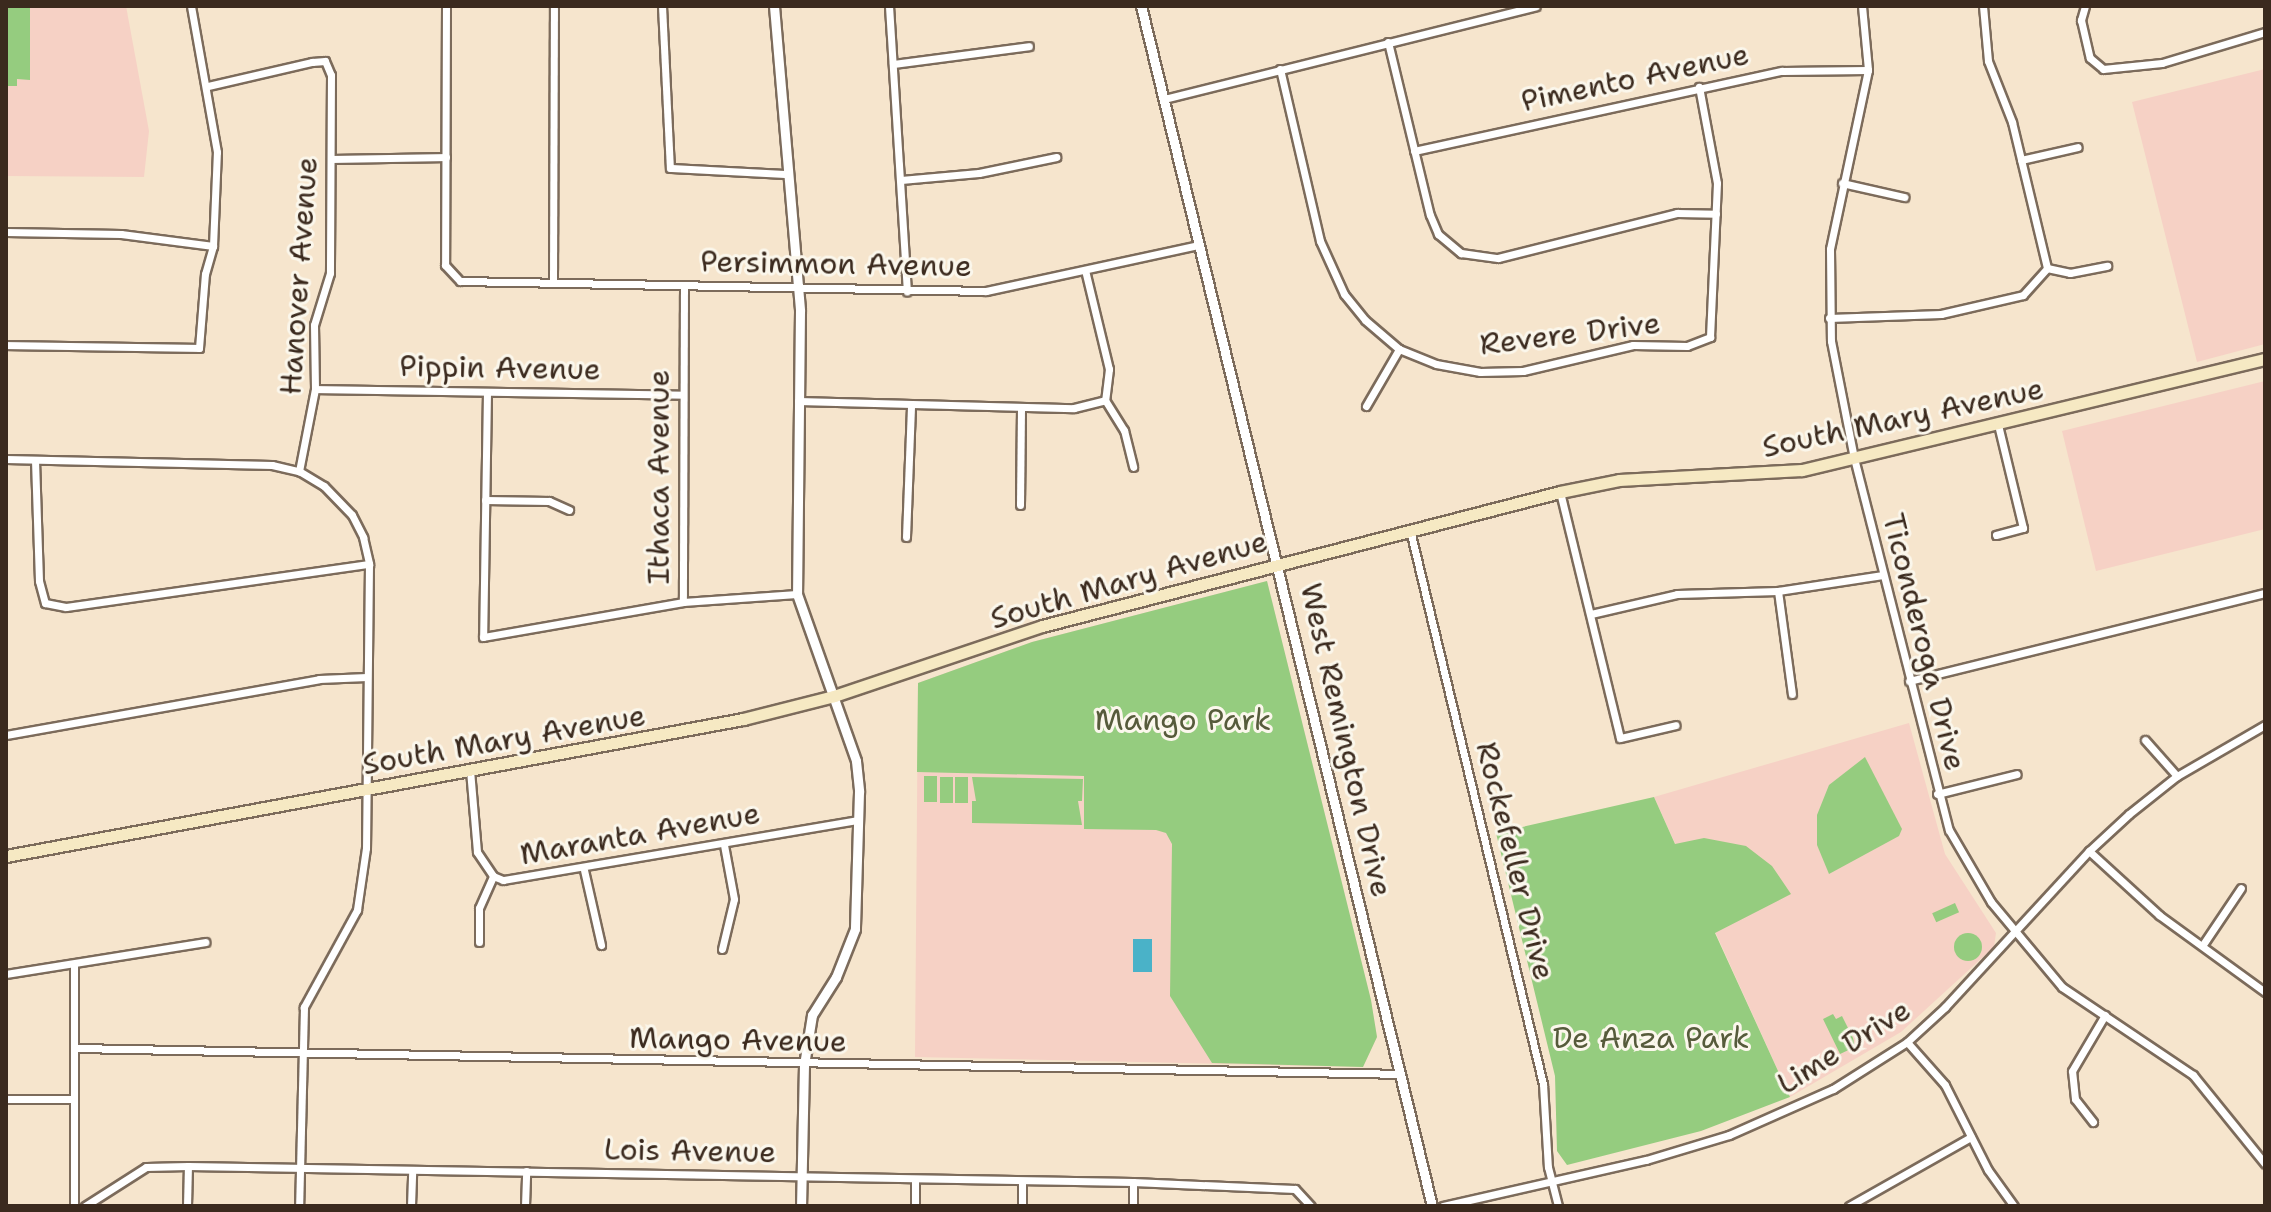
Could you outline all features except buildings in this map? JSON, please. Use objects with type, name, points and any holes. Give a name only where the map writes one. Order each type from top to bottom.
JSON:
[{"type":"main road","name":"South Mary Avenue","points":[[6,856],[698,729],[834,696],[1042,626],[1560,492],[1619,480],[1802,470],[2265,359]]},
{"type":"street","points":[[6,345],[199,348],[205,274],[213,246],[217,152],[208,86],[191,6]]},
{"type":"street","points":[[334,159],[446,157],[446,6]]},
{"type":"street","points":[[553,282],[554,6]]},
{"type":"street","points":[[662,6],[670,168],[786,174]]},
{"type":"street","points":[[774,6],[796,290],[797,594],[856,761],[858,820],[855,929],[836,977],[812,1015],[804,1065],[801,1206]]},
{"type":"street","points":[[889,6],[907,291]]},
{"type":"street","name":"West Remington Drive","points":[[1141,6],[1280,563],[1432,1206]]},
{"type":"street","points":[[1164,99],[1536,6]]},
{"type":"street","name":"Ticonderoga Drive","points":[[1862,6],[1868,70],[1830,249],[1829,318],[1854,458],[1937,794],[1962,857],[2016,933],[2062,987],[2193,1075],[2265,1164]]},
{"type":"street","points":[[1983,6],[1988,61],[2021,160],[2047,268]]},
{"type":"street","points":[[2085,6],[2085,37],[2093,63],[2108,69],[2162,63],[2265,32]]},
{"type":"street","points":[[1388,42],[1433,225],[1445,242],[1473,257],[1498,258],[1677,213],[1716,214],[1716,172],[1699,87]]},
{"type":"street","points":[[893,64],[1029,46]]},
{"type":"street","name":"Hanover Avenue","points":[[208,86],[325,61],[334,159],[330,273],[314,325],[315,389],[299,471]]},
{"type":"street","name":"Pimento Avenue","points":[[1414,151],[1699,87],[1817,67],[1868,70]]},
{"type":"street","name":"Revere Drive","points":[[1280,69],[1326,260],[1355,309],[1399,349],[1457,370],[1523,371],[1633,345],[1700,344],[1710,337],[1713,321],[1716,214]]},
{"type":"street","points":[[2021,160],[2078,147]]},
{"type":"street","name":"Persimmon Avenue","points":[[446,157],[445,265],[452,277],[467,282],[986,291],[1199,245]]},
{"type":"street","points":[[901,180],[979,173],[1056,157]]},
{"type":"street","points":[[1842,183],[1904,197]]},
{"type":"street","points":[[6,232],[121,234],[213,246]]},
{"type":"street","points":[[2047,268],[2070,273],[2107,266]]},
{"type":"street","points":[[1829,318],[1955,311],[2023,295],[2047,268]]},
{"type":"street","points":[[1085,270],[1109,369],[1105,400],[1124,430],[1133,467]]},
{"type":"street","name":"Ithaca Avenue","points":[[684,285],[683,602],[797,594]]},
{"type":"street","points":[[1366,406],[1399,349]]},
{"type":"street","name":"Pippin Avenue","points":[[315,389],[683,395]]},
{"type":"street","points":[[487,392],[483,637],[683,602]]},
{"type":"street","points":[[798,401],[1074,408],[1105,400]]},
{"type":"street","points":[[906,537],[911,405]]},
{"type":"street","points":[[1020,505],[1021,407]]},
{"type":"street","points":[[1996,535],[2023,528],[1998,425]]},
{"type":"street","points":[[6,459],[272,465],[299,471],[340,499],[352,515],[369,564],[364,790],[366,848],[357,910],[311,987],[304,1007],[300,1055],[299,1206]]},
{"type":"street","points":[[35,460],[39,581],[45,603],[66,607],[369,564]]},
{"type":"street","points":[[1560,492],[1620,738],[1676,725]]},
{"type":"street","points":[[485,500],[549,501],[569,510]]},
{"type":"street","name":"Rockefeller Drive","points":[[1410,530],[1543,1084],[1552,1181],[1558,1206]]},
{"type":"street","points":[[1591,614],[1677,594],[1778,591],[1883,575]]},
{"type":"street","points":[[1778,591],[1792,694]]},
{"type":"street","points":[[1909,681],[2265,593]]},
{"type":"street","points":[[6,735],[319,679],[367,677]]},
{"type":"street","name":"Lime Drive","points":[[1443,1206],[1646,1160],[1782,1115],[1907,1042],[2016,933],[2089,851],[2177,776],[2265,725]]},
{"type":"street","points":[[2145,740],[2177,776]]},
{"type":"street","name":"Maranta Avenue","points":[[470,770],[477,852],[493,876],[518,881],[858,820]]},
{"type":"street","points":[[1937,794],[2017,774]]},
{"type":"street","points":[[722,949],[734,899],[724,845]]},
{"type":"street","points":[[2089,851],[2159,915],[2204,943],[2265,992]]},
{"type":"street","points":[[584,870],[601,945]]},
{"type":"street","points":[[479,942],[479,908],[493,876]]},
{"type":"street","points":[[2204,943],[2241,888]]},
{"type":"street","points":[[6,974],[205,942]]},
{"type":"street","points":[[74,964],[74,1206]]},
{"type":"street","points":[[2093,1122],[2075,1099],[2072,1071],[2105,1015]]},
{"type":"street","points":[[1907,1042],[1945,1085],[1971,1137],[2014,1206]]},
{"type":"street","name":"Mango Avenue","points":[[75,1048],[804,1065],[1401,1074]]},
{"type":"street","points":[[6,1099],[73,1099]]},
{"type":"street","points":[[1849,1206],[1971,1137]]},
{"type":"street","points":[[187,1206],[188,1166]]},
{"type":"street","name":"Lois Avenue","points":[[85,1206],[146,1167],[188,1166],[1133,1182],[1304,1193],[1311,1206]]},
{"type":"street","points":[[411,1206],[412,1171]]},
{"type":"street","points":[[525,1206],[526,1171]]},
{"type":"street","points":[[915,1180],[915,1206]]},
{"type":"street","points":[[1022,1181],[1022,1206]]},
{"type":"street","points":[[1133,1182],[1133,1206]]},
{"type":"shaded area","points":[[6,6],[126,6],[149,131],[144,177],[6,176]]},
{"type":"shaded area","points":[[2265,69],[2265,344],[2197,362],[2132,102]]},
{"type":"shaded area","points":[[2265,381],[2265,529],[2096,571],[2062,431]]},
{"type":"shaded area","name":"Mango Park","points":[[1267,581],[1371,1000],[1377,1037],[1363,1067],[915,1057],[918,683],[1032,642]]},
{"type":"shaded area","points":[[1909,723],[1945,854],[1996,933],[1994,947],[1901,1032],[1790,1097],[1654,797]]},
{"type":"green space","points":[[6,6],[30,6],[30,80],[17,79],[17,86],[6,86]]},
{"type":"green space","name":"Mango Park","points":[[1267,581],[1371,1000],[1377,1037],[1363,1067],[1212,1063],[1170,996],[1172,844],[1166,833],[1156,830],[1084,829],[1084,776],[917,772],[918,683],[1032,642]]},
{"type":"green space","points":[[1865,757],[1902,829],[1899,836],[1829,874],[1817,845],[1817,815],[1829,785]]},
{"type":"green space","points":[[924,776],[937,776],[937,802],[924,802]]},
{"type":"green space","points":[[940,777],[953,777],[953,803],[940,803]]},
{"type":"green space","points":[[955,777],[968,777],[968,803],[955,803]]},
{"type":"green space","points":[[972,777],[1083,779],[1082,801],[1078,801],[1082,825],[972,823],[972,801],[976,801]]},
{"type":"green space","name":"De Anza Park","points":[[1654,797],[1675,844],[1704,838],[1746,846],[1772,866],[1791,894],[1715,933],[1790,1097],[1701,1131],[1567,1165],[1557,1151],[1555,1076],[1496,833]]},
{"type":"green space","points":[[1955,903],[1959,912],[1936,922],[1932,913]]},
{"type":"green space","points":[[1968,933],[1978,937],[1982,947],[1978,957],[1968,961],[1958,957],[1954,947],[1958,937]]},
{"type":"green space","points":[[1833,1014],[1836,1019],[1842,1016],[1855,1047],[1840,1054],[1823,1019]]},
{"type":"water","points":[[1133,939],[1152,939],[1152,972],[1133,972]]}]
